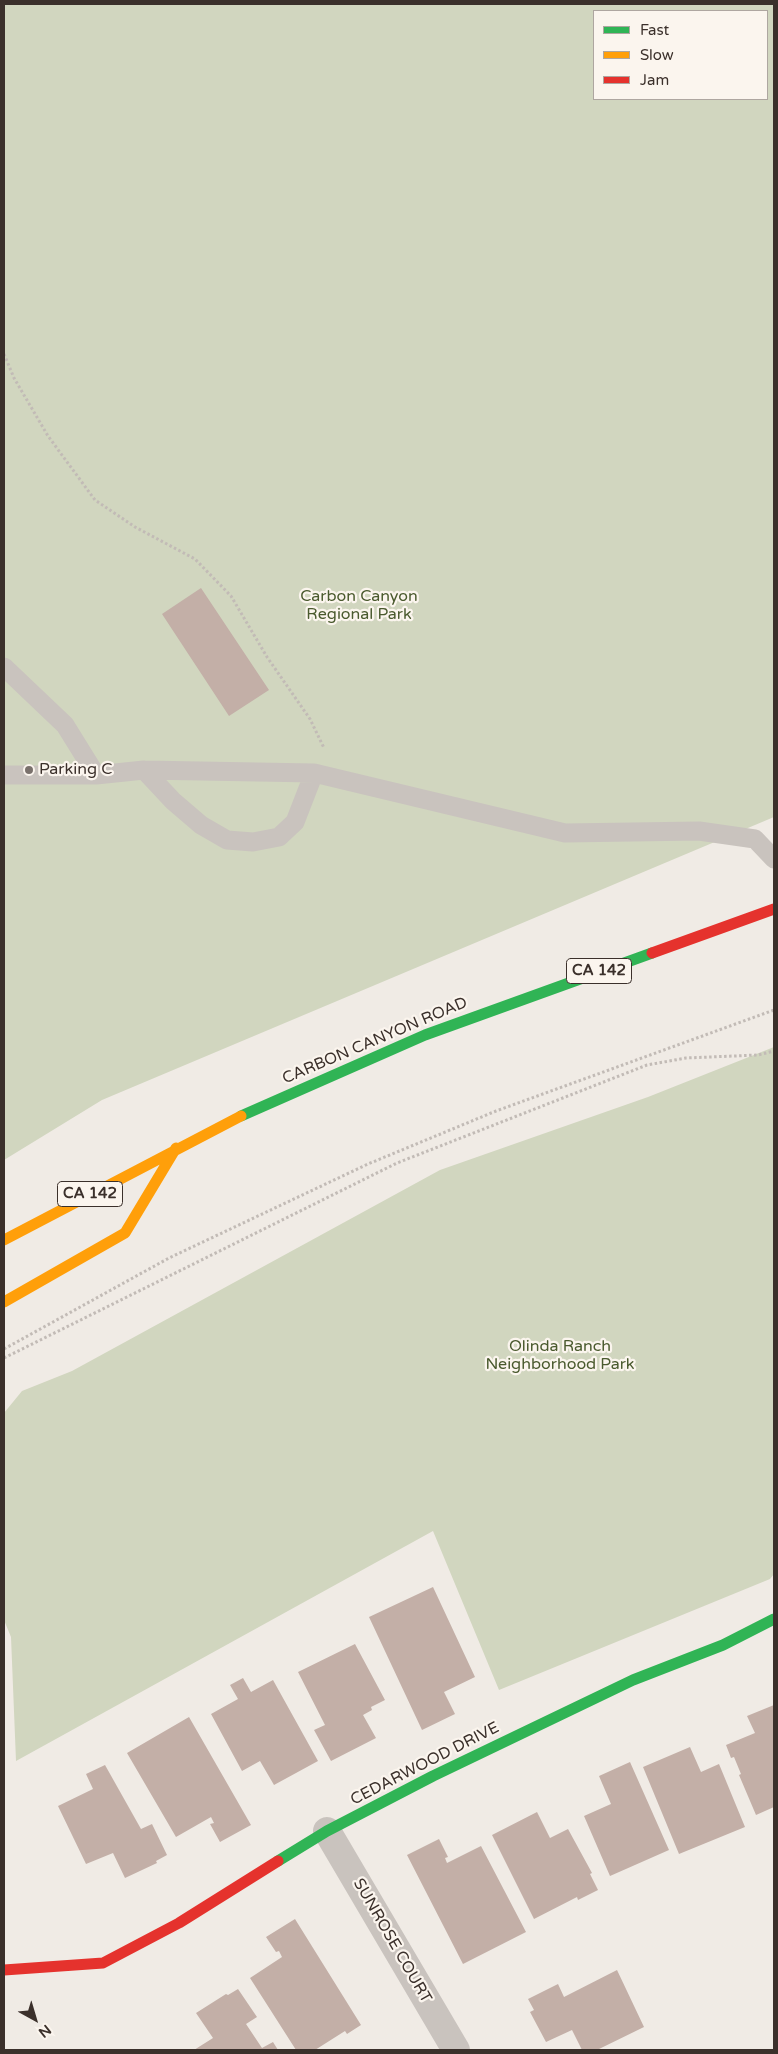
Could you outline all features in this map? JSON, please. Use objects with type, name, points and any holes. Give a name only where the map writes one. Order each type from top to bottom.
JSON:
[{"type":"main road","name":"CARBON CANYON ROAD","points":[[4,1240],[176,1148],[259,1107],[425,1035],[774,909]]},
{"type":"main road","points":[[4,1302],[125,1234],[176,1148]]},
{"type":"main road","name":"CEDARWOOD DRIVE","points":[[4,1970],[103,1963],[179,1923],[327,1831],[433,1776],[633,1680],[723,1645],[774,1619]]},
{"type":"street","name":"SUNROSE COURT","points":[[327,1831],[456,2050]]},
{"type":"lane","points":[[4,667],[66,724],[96,774]]},
{"type":"lane","points":[[144,770],[173,801],[201,825],[226,840],[253,842],[278,837],[295,822],[314,773]]},
{"type":"lane","points":[[4,775],[96,774],[144,770],[314,773],[565,833],[699,831],[755,839],[774,859]]},
{"type":"path","points":[[4,354],[14,378],[48,436],[95,500],[135,527],[195,559],[231,596],[267,657],[310,719],[321,741],[324,749],[314,773]]},
{"type":"path","points":[[4,1349],[169,1258],[368,1164],[496,1111],[774,1010]]},
{"type":"path","points":[[4,1358],[397,1163],[647,1065],[686,1058],[758,1056],[774,1051]]},
{"type":"green space","name":"Carbon Canyon Regional Park","points":[[4,4],[774,4],[774,817],[102,1100],[4,1160]]},
{"type":"green space","name":"Olinda Ranch Neighborhood Park","points":[[774,1047],[774,1574],[770,1579],[499,1690],[433,1531],[16,1761],[11,1637],[4,1620],[4,1413],[22,1391],[72,1371],[440,1170],[648,1097]]},
{"type":"building","points":[[201,588],[269,690],[229,716],[162,614]]},
{"type":"building","points":[[433,1587],[475,1677],[444,1692],[455,1714],[422,1730],[369,1617]]},
{"type":"building","points":[[355,1644],[385,1700],[371,1707],[372,1710],[363,1715],[376,1738],[331,1761],[314,1730],[325,1725],[298,1672]]},
{"type":"building","points":[[243,1678],[251,1692],[273,1680],[318,1761],[274,1785],[260,1761],[242,1771],[211,1714],[238,1699],[230,1685]]},
{"type":"building","points":[[774,1705],[774,1807],[756,1815],[739,1775],[741,1774],[734,1757],[731,1758],[726,1745],[755,1733],[747,1716]]},
{"type":"building","points":[[189,1717],[251,1825],[220,1842],[210,1824],[214,1823],[211,1817],[176,1837],[127,1753]]},
{"type":"building","points":[[690,1747],[701,1772],[719,1764],[745,1827],[679,1854],[643,1767]]},
{"type":"building","points":[[630,1762],[669,1850],[610,1876],[584,1816],[611,1804],[599,1776]]},
{"type":"building","points":[[105,1765],[141,1829],[152,1824],[167,1855],[156,1861],[157,1863],[125,1878],[113,1853],[86,1864],[58,1806],[93,1789],[86,1774]]},
{"type":"building","points":[[537,1812],[550,1838],[568,1829],[592,1873],[590,1874],[598,1890],[578,1900],[577,1897],[534,1919],[492,1835]]},
{"type":"building","points":[[439,1839],[448,1857],[445,1858],[447,1863],[481,1846],[526,1932],[463,1964],[407,1855]]},
{"type":"building","points":[[295,1919],[361,2025],[347,2034],[345,2031],[315,2050],[296,2050],[250,1978],[282,1957],[279,1951],[276,1952],[266,1937]]},
{"type":"building","points":[[617,1970],[644,2027],[597,2050],[582,2050],[572,2030],[546,2042],[530,2012],[534,2010],[528,1999],[558,1984],[564,1997]]},
{"type":"building","points":[[238,1989],[257,2017],[246,2024],[262,2048],[273,2042],[278,2050],[194,2050],[213,2038],[196,2013],[226,1994],[228,1995]]},
{"type":"traffic: fast","points":[[241,1116],[425,1035],[652,953]]},
{"type":"traffic: fast","points":[[278,1861],[327,1831],[433,1776],[633,1680],[723,1645],[774,1619]]},
{"type":"traffic: slow","points":[[4,1240],[241,1116]]},
{"type":"traffic: slow","points":[[4,1302],[125,1233],[176,1148]]},
{"type":"traffic: jam","points":[[652,953],[774,909]]},
{"type":"traffic: jam","points":[[4,1970],[103,1963],[179,1923],[278,1861]]},
{"type":"place","name":"Parking C","points":[[29,770]]}]
